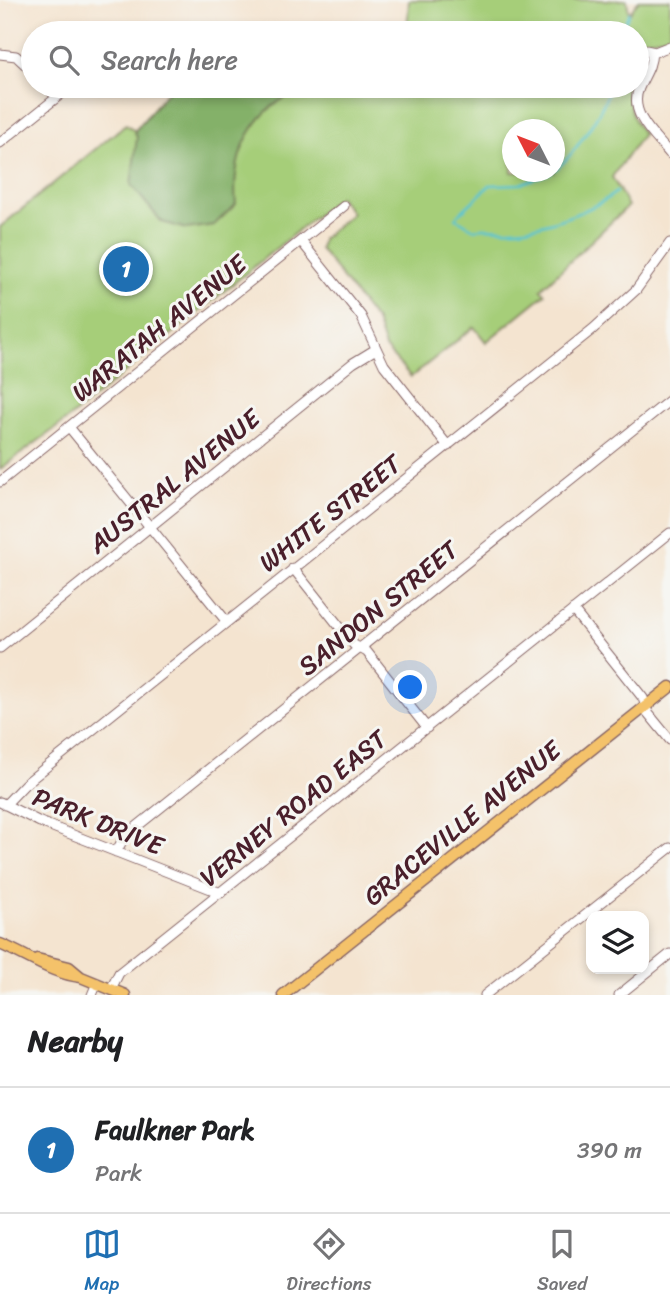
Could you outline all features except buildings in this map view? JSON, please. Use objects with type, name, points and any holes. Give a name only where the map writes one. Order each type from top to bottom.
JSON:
[{"type":"main road","name":"GRACEVILLE AVENUE","points":[[283,995],[670,687]]},
{"type":"main road","points":[[0,944],[37,959],[50,960],[69,967],[81,977],[125,995]]},
{"type":"street","points":[[649,51],[670,46]]},
{"type":"street","points":[[649,71],[652,52]]},
{"type":"street","points":[[0,54],[16,56],[21,61]]},
{"type":"street","points":[[0,143],[56,98]]},
{"type":"street","points":[[637,98],[636,107],[670,155]]},
{"type":"street","name":"WARATAH AVENUE","points":[[0,482],[344,206]]},
{"type":"street","points":[[301,241],[361,316],[384,365],[448,446]]},
{"type":"street","name":"WHITE STREET","points":[[3,804],[617,309],[643,281],[670,243]]},
{"type":"street","name":"AUSTRAL AVENUE","points":[[0,648],[357,360],[376,349]]},
{"type":"street","name":"SANDON STREET","points":[[116,852],[125,836],[670,400]]},
{"type":"street","points":[[69,427],[227,622]]},
{"type":"street","name":"VERNEY ROAD EAST","points":[[111,989],[119,973],[670,533]]},
{"type":"street","points":[[293,568],[354,645],[366,652],[427,728]]},
{"type":"street","points":[[573,610],[643,698],[670,740]]},
{"type":"street","name":"PARK DRIVE","points":[[3,804],[221,893]]},
{"type":"street","points":[[485,995],[670,848]]},
{"type":"street","points":[[619,995],[670,954]]},
{"type":"street","points":[[92,995],[97,983]]},
{"type":"green space","points":[[409,0],[627,0],[629,14],[639,0],[670,0],[670,36],[649,39],[649,21],[408,21]]},
{"type":"green space","points":[[162,98],[630,98],[636,123],[643,134],[612,177],[628,206],[541,289],[545,294],[486,342],[474,327],[411,377],[385,348],[376,321],[320,249],[322,239],[352,213],[339,197],[68,419],[0,469],[0,227],[126,124],[135,131]]},
{"type":"green space","points":[[162,98],[287,98],[265,113],[253,127],[238,163],[236,204],[214,225],[187,229],[162,222],[131,185],[137,137],[134,132]]},
{"type":"waterway","points":[[625,21],[629,13]]},
{"type":"waterway","points":[[565,160],[587,132],[606,98]]},
{"type":"waterway","points":[[525,182],[490,185],[455,218],[474,229],[538,226],[582,212],[616,192]]},
{"type":"place","name":"Faulkner Park","points":[[126,269]]}]
